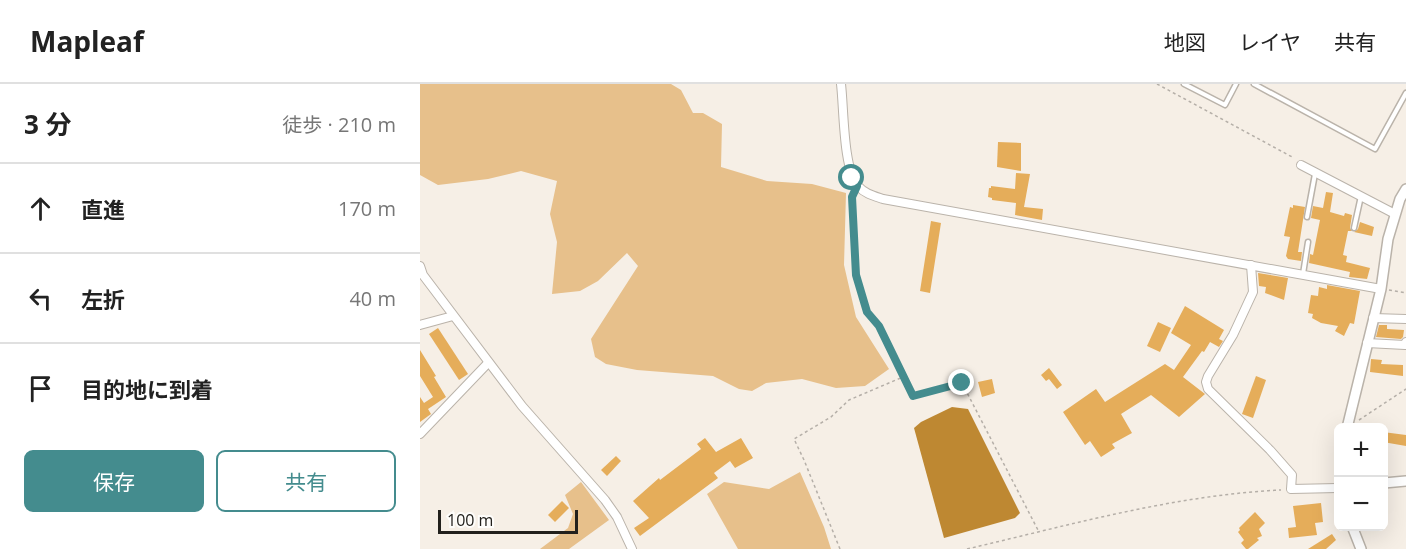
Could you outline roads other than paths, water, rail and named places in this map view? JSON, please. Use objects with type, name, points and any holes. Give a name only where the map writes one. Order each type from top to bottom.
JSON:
[{"type":"street","points":[[841,84],[849,169],[857,186],[863,192],[883,199],[1381,289]]},
{"type":"street","points":[[1301,165],[1395,214]]},
{"type":"street","points":[[1349,423],[1381,289],[1388,239],[1395,214],[1406,189]]},
{"type":"street","points":[[1251,265],[1253,292],[1233,334],[1208,376],[1206,382],[1208,389],[1292,475],[1291,489],[1334,488]]},
{"type":"street","points":[[420,266],[422,275],[488,363],[550,440],[598,492],[617,517],[632,549]]},
{"type":"street","points":[[420,325],[453,316]]},
{"type":"street","points":[[1373,318],[1406,319]]},
{"type":"street","points":[[1367,343],[1405,345],[1406,342]]},
{"type":"street","points":[[420,434],[488,363]]},
{"type":"street","points":[[1388,483],[1406,481]]},
{"type":"street","points":[[1354,531],[1361,549]]},
{"type":"lane","points":[[1184,84],[1225,105],[1236,84]]},
{"type":"lane","points":[[1254,84],[1375,149],[1406,93]]},
{"type":"lane","points":[[1307,217],[1316,172]]},
{"type":"lane","points":[[1354,228],[1361,196]]},
{"type":"lane","points":[[1303,274],[1308,242]]}]
